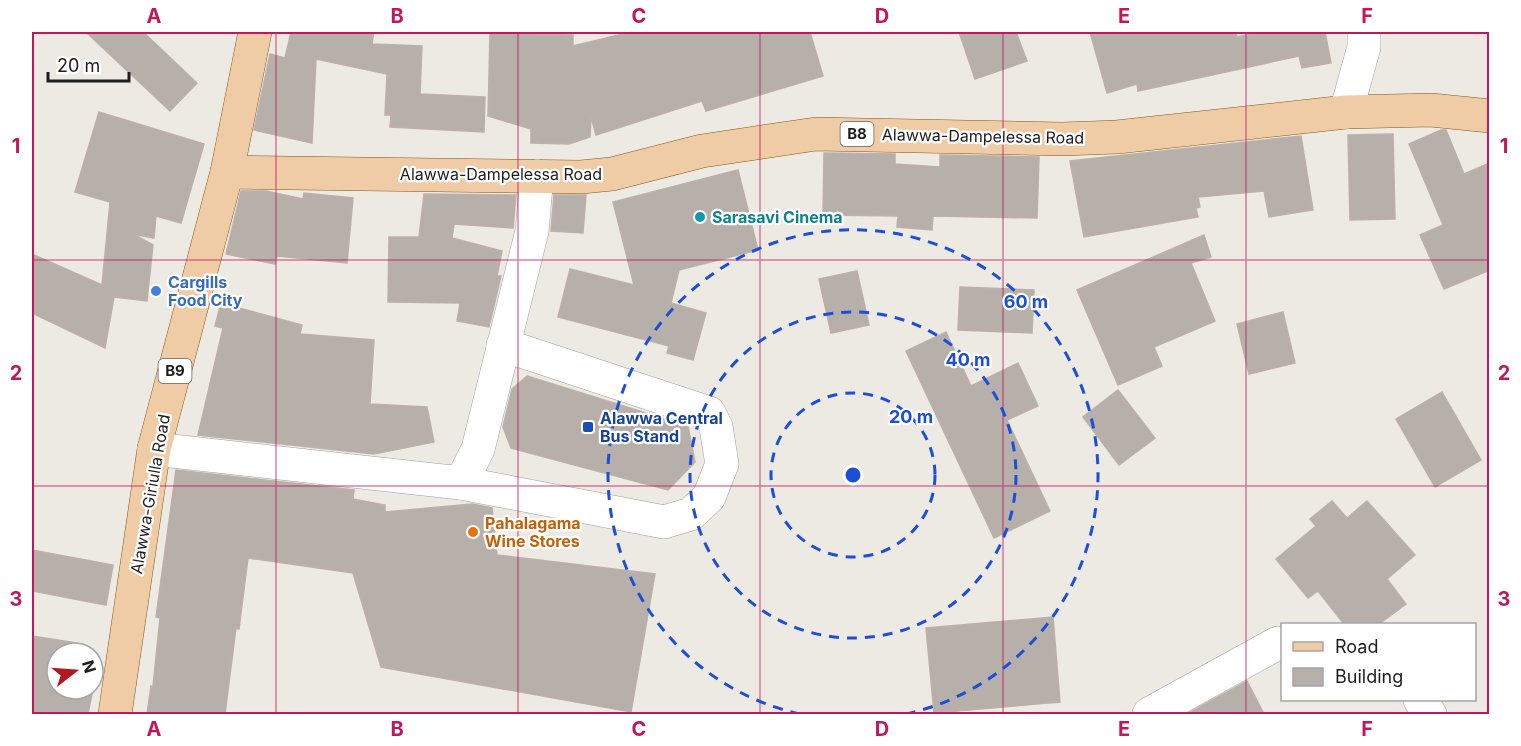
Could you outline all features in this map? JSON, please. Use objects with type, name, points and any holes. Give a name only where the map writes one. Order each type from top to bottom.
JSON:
[{"type":"main road","name":"Alawwa-Giriulla Road","points":[[115,714],[154,449],[227,172],[255,32]]},
{"type":"main road","name":"Alawwa-Dampelessa Road","points":[[227,172],[537,176],[612,174],[702,151],[816,134],[1062,139],[1117,137],[1346,112],[1431,110],[1490,116]]},
{"type":"street","points":[[1346,112],[1364,47],[1364,32]]},
{"type":"street","points":[[461,483],[478,449],[532,231],[537,176]]},
{"type":"street","points":[[154,449],[461,483],[664,522],[691,514],[708,497],[722,464],[716,427],[709,413],[503,345]]},
{"type":"street","points":[[1149,714],[1278,643],[1281,644]]},
{"type":"street","points":[[1421,701],[1430,714]]},
{"type":"building","points":[[86,32],[143,32],[197,83],[170,111]]},
{"type":"building","points":[[291,32],[374,32],[372,44],[422,46],[420,94],[485,97],[484,132],[390,127],[391,115],[385,115],[387,74],[316,59],[312,143],[254,130],[270,54],[285,58]]},
{"type":"building","points":[[631,32],[810,32],[823,76],[706,111],[702,101],[596,135],[591,117],[590,137],[569,144],[531,143],[531,129],[488,116],[490,33],[573,35],[573,46]]},
{"type":"building","points":[[959,32],[1016,32],[1027,61],[975,79]]},
{"type":"building","points":[[1090,32],[1236,32],[1237,37],[1260,32],[1325,32],[1331,63],[1302,68],[1299,56],[1138,91],[1137,84],[1107,93]]},
{"type":"building","points":[[99,112],[204,144],[181,223],[156,216],[154,238],[133,234],[153,245],[147,301],[114,297],[105,348],[32,313],[32,254],[102,285],[110,202],[75,192]]},
{"type":"building","points":[[1446,130],[1464,174],[1490,163],[1490,270],[1444,289],[1420,235],[1443,225],[1409,144]]},
{"type":"building","points":[[1393,134],[1395,219],[1350,220],[1348,135]]},
{"type":"building","points":[[1301,136],[1313,210],[1269,217],[1264,191],[1198,197],[1200,207],[1196,208],[1198,217],[1084,237],[1070,161]]},
{"type":"building","points":[[824,153],[895,154],[895,164],[940,167],[940,155],[1039,157],[1037,218],[933,216],[932,230],[897,227],[898,216],[823,215]]},
{"type":"building","points":[[738,170],[758,250],[679,270],[671,303],[706,313],[693,360],[667,353],[669,346],[558,317],[570,269],[634,285],[613,202]]},
{"type":"building","points":[[241,191],[266,191],[303,199],[304,193],[353,198],[347,263],[277,256],[275,264],[226,254]]},
{"type":"building","points":[[424,194],[516,195],[513,228],[454,224],[452,238],[502,251],[497,276],[501,276],[489,327],[457,321],[460,303],[388,302],[389,237],[419,237]]},
{"type":"building","points":[[554,195],[586,195],[583,233],[551,231]]},
{"type":"building","points":[[1204,235],[1211,257],[1191,263],[1215,321],[1154,347],[1162,366],[1118,385],[1077,290]]},
{"type":"building","points":[[857,271],[869,325],[831,333],[819,279]]},
{"type":"building","points":[[960,287],[1034,290],[1032,333],[958,330]]},
{"type":"building","points":[[221,303],[302,325],[300,334],[374,340],[370,404],[427,407],[434,442],[374,454],[198,435],[223,328],[215,326]]},
{"type":"building","points":[[1283,312],[1295,363],[1249,374],[1237,324]]},
{"type":"building","points":[[946,332],[971,386],[1018,363],[1038,406],[1007,420],[1050,511],[994,538],[906,351]]},
{"type":"building","points":[[527,376],[688,426],[695,462],[668,490],[511,448],[503,427],[512,389]]},
{"type":"building","points":[[1118,390],[1155,438],[1119,465],[1083,417]]},
{"type":"building","points":[[1442,392],[1481,460],[1435,487],[1396,419]]},
{"type":"building","points":[[176,470],[354,490],[353,499],[385,505],[385,512],[472,504],[492,508],[497,555],[655,574],[631,712],[381,667],[353,573],[248,558],[225,714],[147,714],[151,686],[153,686],[160,618],[156,617]]},
{"type":"building","points":[[1332,501],[1347,518],[1367,501],[1415,555],[1387,579],[1406,604],[1380,623],[1343,623],[1318,591],[1308,598],[1276,559],[1316,526],[1310,519]]},
{"type":"building","points":[[32,550],[113,565],[106,605],[32,591]]},
{"type":"building","points":[[1053,617],[1060,702],[934,713],[926,628]]},
{"type":"building","points":[[32,636],[63,641],[45,641],[45,701],[91,701],[88,714],[32,714]]},
{"type":"building","points":[[1247,681],[1264,714],[1187,714]]},
{"type":"place","name":"Sarasavi Cinema","points":[[700,217]]},
{"type":"place","name":"Cargills Food City","points":[[156,291]]},
{"type":"place","name":"Alawwa Central Bus Stand","points":[[588,427]]},
{"type":"place","name":"Pahalagama Wine Stores","points":[[473,532]]}]
